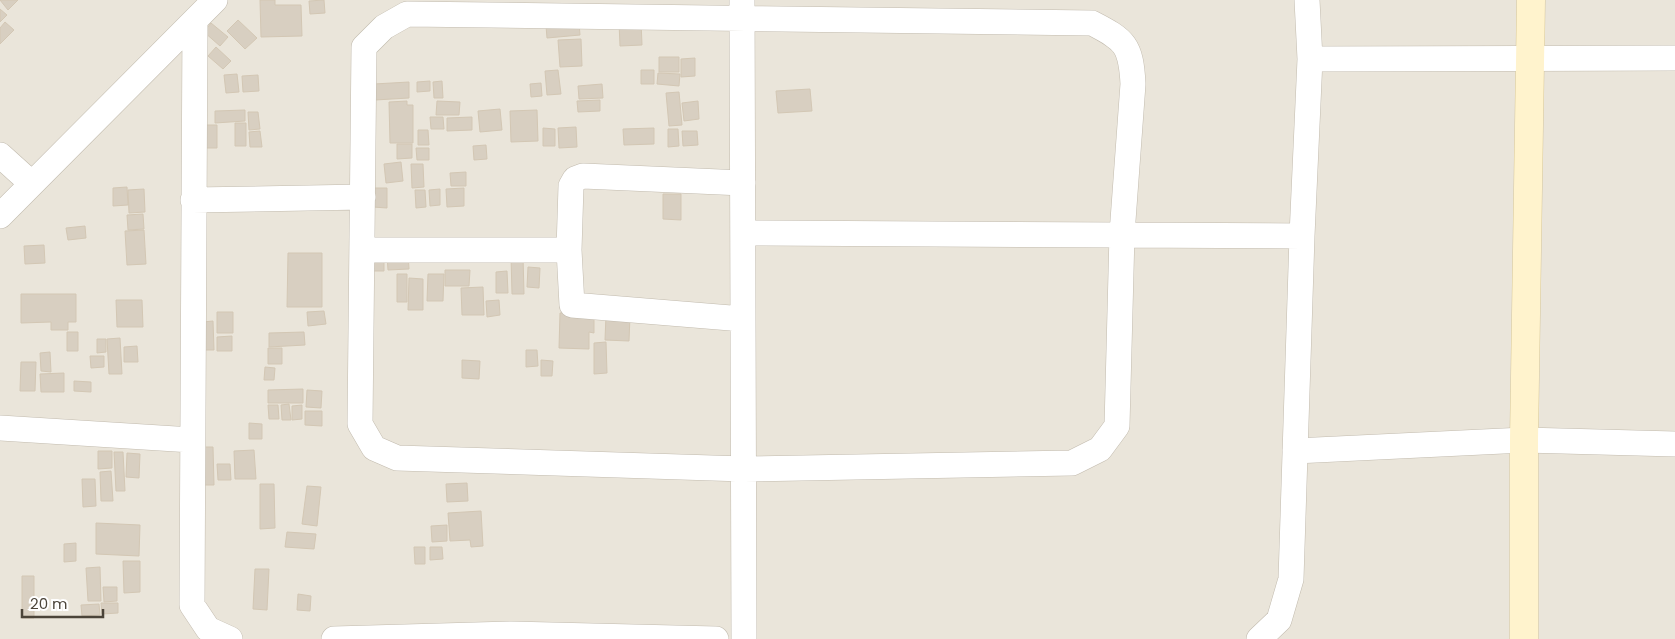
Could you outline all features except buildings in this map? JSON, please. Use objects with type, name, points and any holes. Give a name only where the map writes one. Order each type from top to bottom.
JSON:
[{"type":"street","points":[[0,216],[215,0]]},
{"type":"street","points":[[1259,639],[1278,620],[1291,579],[1302,236],[1310,59],[1307,0]]},
{"type":"street","points":[[1524,639],[1524,440],[1531,0]]},
{"type":"street","points":[[742,10],[744,639]]},
{"type":"street","points":[[742,10],[1092,23],[1120,38],[1132,62],[1133,84],[1122,234],[1117,426],[1100,449],[1072,463],[744,469],[397,458],[374,448],[360,424],[362,197],[364,47],[384,27],[407,14],[742,10]]},
{"type":"street","points":[[195,22],[192,605],[208,629],[230,639]]},
{"type":"street","points":[[1310,59],[1675,58]]},
{"type":"street","points":[[0,155],[31,183]]},
{"type":"street","points":[[743,183],[583,176],[575,179],[571,186],[569,250],[572,305],[744,319]]},
{"type":"street","points":[[193,200],[362,197]]},
{"type":"street","points":[[743,233],[1302,236]]},
{"type":"street","points":[[362,250],[569,250]]},
{"type":"street","points":[[0,428],[192,440]]},
{"type":"street","points":[[1295,451],[1524,440],[1675,444]]},
{"type":"street","points":[[334,639],[511,637],[716,639]]},
{"type":"shaded area","points":[[0,0],[1675,0],[1675,639],[0,639]]}]
